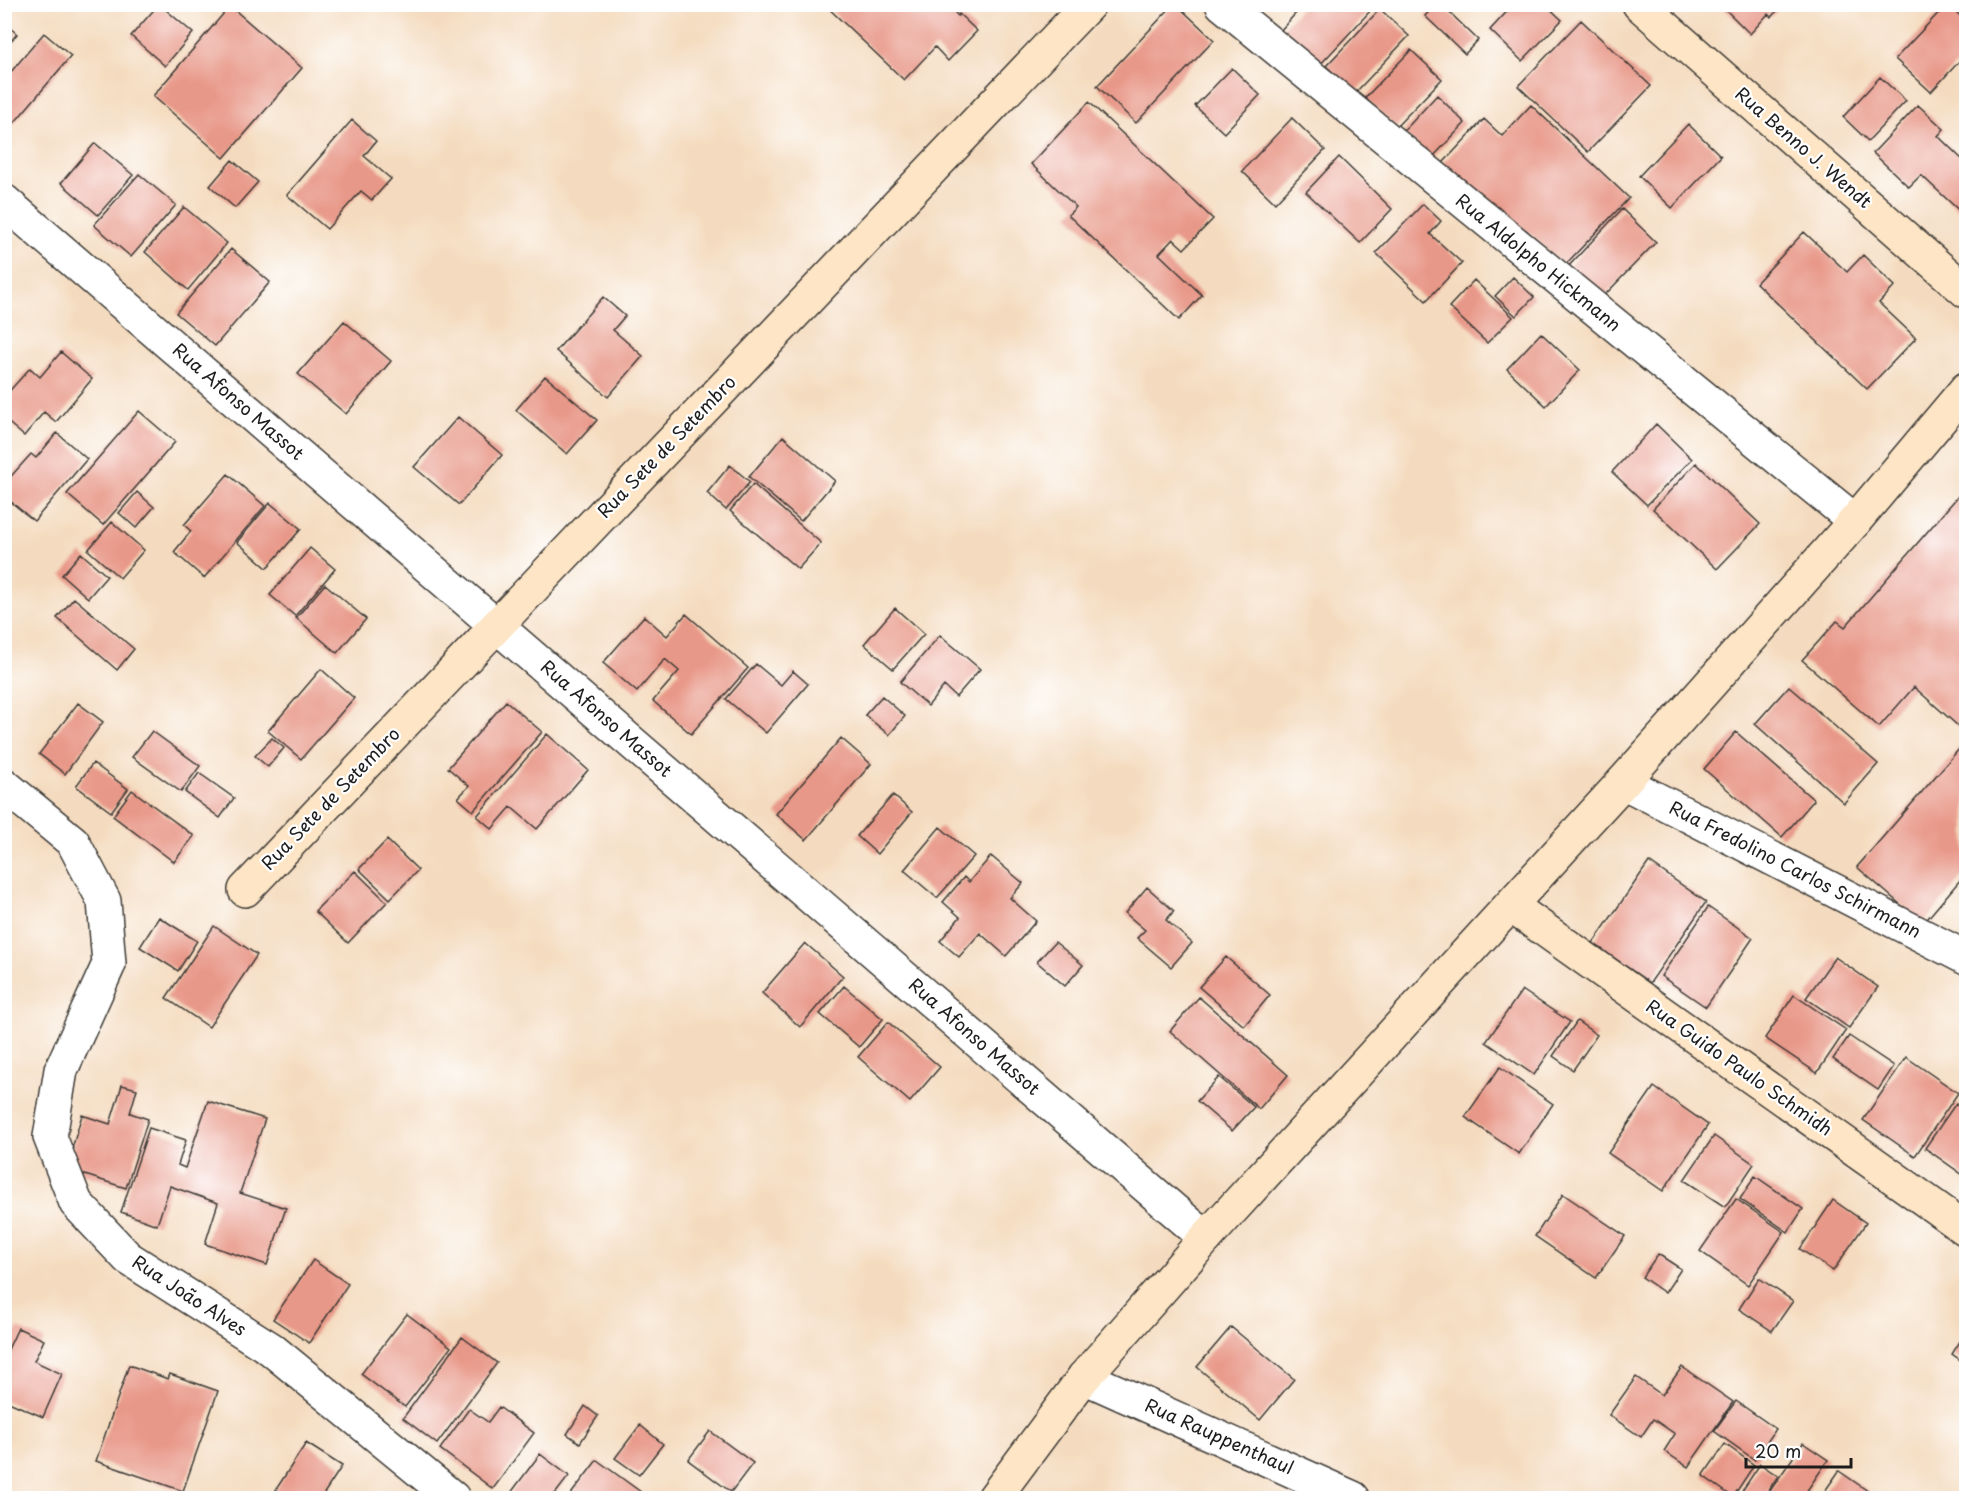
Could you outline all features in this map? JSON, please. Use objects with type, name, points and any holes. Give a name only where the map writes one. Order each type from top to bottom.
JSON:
[{"type":"street","name":"Rua Sete de Setembro","points":[[245,890],[1089,4]]},
{"type":"street","name":"Rua Aldolpho Hickmann","points":[[1222,4],[1855,521]]},
{"type":"street","name":"Rua Benno J. Wendt","points":[[1639,4],[1966,291]]},
{"type":"street","name":"Rua Afonso Massot","points":[[4,201],[1206,1238]]},
{"type":"street","points":[[993,1498],[1084,1377],[1206,1238],[1623,782],[1855,521],[1966,389]]},
{"type":"street","name":"Rua Fredolino Carlos Schirmann","points":[[1623,782],[1966,958]]},
{"type":"street","name":"Rua João Alves","points":[[4,785],[73,842],[104,901],[109,964],[61,1070],[50,1137],[76,1203],[128,1258],[271,1349],[453,1498]]},
{"type":"street","name":"Rua Guido Paulo Schmidh","points":[[1511,906],[1966,1229]]},
{"type":"street","name":"Rua Rauppenthaul","points":[[1084,1377],[1353,1498]]},
{"type":"building","points":[[159,4],[193,33],[165,66],[131,36]]},
{"type":"building","points":[[824,4],[947,4],[977,31],[948,61],[935,47],[904,80]]},
{"type":"building","points":[[1174,4],[1214,40],[1136,123],[1097,86]]},
{"type":"building","points":[[1304,4],[1370,4],[1373,8],[1318,67],[1280,31]]},
{"type":"building","points":[[1436,4],[1441,4],[1478,40],[1465,54],[1425,16]]},
{"type":"building","points":[[1514,4],[1545,4],[1562,20],[1522,61],[1490,30]]},
{"type":"building","points":[[1720,4],[1784,4],[1771,17],[1768,14],[1750,34]]},
{"type":"building","points":[[1947,4],[1966,21],[1966,54],[1931,92],[1895,59]]},
{"type":"building","points":[[230,6],[302,68],[224,158],[153,96]]},
{"type":"building","points":[[1380,9],[1409,36],[1355,93],[1326,66]]},
{"type":"building","points":[[1581,20],[1651,86],[1588,152],[1518,86]]},
{"type":"building","points":[[5,23],[17,34],[5,48]]},
{"type":"building","points":[[44,33],[71,56],[9,129],[4,125],[4,80]]},
{"type":"building","points":[[1411,50],[1442,79],[1396,127],[1365,98]]},
{"type":"building","points":[[1232,68],[1260,95],[1224,133],[1195,106]]},
{"type":"building","points":[[1880,77],[1906,101],[1868,141],[1843,117]]},
{"type":"building","points":[[1437,95],[1465,123],[1431,159],[1403,132]]},
{"type":"building","points":[[1089,102],[1213,219],[1184,249],[1173,239],[1159,254],[1202,295],[1179,320],[1068,215],[1076,207],[1031,164]]},
{"type":"building","points":[[1531,105],[1629,198],[1564,266],[1526,230],[1520,236],[1443,163],[1484,119],[1502,136]]},
{"type":"building","points":[[1918,105],[1944,129],[1938,136],[1966,163],[1966,217],[1921,175],[1909,187],[1873,153]]},
{"type":"building","points":[[1292,118],[1325,150],[1275,203],[1242,171]]},
{"type":"building","points":[[352,120],[376,141],[364,156],[391,179],[372,200],[361,191],[327,229],[287,195]]},
{"type":"building","points":[[1688,124],[1721,156],[1672,208],[1639,176]]},
{"type":"building","points":[[95,143],[133,175],[98,215],[61,183]]},
{"type":"building","points":[[1339,157],[1392,209],[1360,243],[1306,192]]},
{"type":"building","points":[[232,160],[258,182],[235,208],[210,186]]},
{"type":"building","points":[[139,174],[176,205],[131,257],[94,225]]},
{"type":"building","points":[[1423,204],[1441,221],[1430,234],[1462,263],[1426,301],[1376,253]]},
{"type":"building","points":[[184,207],[227,243],[188,290],[145,252]]},
{"type":"building","points":[[1622,209],[1656,242],[1599,301],[1566,269]]},
{"type":"building","points":[[1804,232],[1847,272],[1863,255],[1895,286],[1879,303],[1916,338],[1867,389],[1756,283]]},
{"type":"building","points":[[231,249],[270,282],[215,346],[176,313]]},
{"type":"building","points":[[1513,277],[1534,297],[1516,316],[1495,296]]},
{"type":"building","points":[[1474,280],[1513,317],[1487,343],[1449,307]]},
{"type":"building","points":[[603,297],[625,316],[613,330],[643,356],[608,397],[556,351]]},
{"type":"building","points":[[344,321],[391,361],[346,414],[298,374]]},
{"type":"building","points":[[1541,333],[1580,370],[1546,406],[1507,369]]},
{"type":"building","points":[[61,352],[92,379],[56,422],[44,412],[24,436],[4,419],[4,397],[30,368],[40,377]]},
{"type":"building","points":[[545,376],[597,420],[567,454],[516,410]]},
{"type":"building","points":[[139,411],[175,442],[103,525],[67,494]]},
{"type":"building","points":[[458,417],[502,455],[459,505],[414,467]]},
{"type":"building","points":[[1656,424],[1692,459],[1647,505],[1612,472]]},
{"type":"building","points":[[57,433],[87,459],[34,521],[4,496],[4,484],[31,454],[36,458]]},
{"type":"building","points":[[783,436],[835,481],[801,521],[749,477]]},
{"type":"building","points":[[1696,463],[1760,524],[1717,569],[1653,509]]},
{"type":"building","points":[[730,465],[750,482],[726,510],[707,493]]},
{"type":"building","points":[[228,474],[265,506],[204,578],[174,552],[191,531],[184,525]]},
{"type":"building","points":[[753,484],[821,543],[798,569],[730,511]]},
{"type":"building","points":[[1966,487],[1966,733],[1914,687],[1879,727],[1802,660],[1837,621],[1845,627]]},
{"type":"building","points":[[137,492],[154,507],[136,528],[119,513]]},
{"type":"building","points":[[270,503],[301,529],[267,568],[237,542]]},
{"type":"building","points":[[112,522],[144,550],[120,578],[88,550]]},
{"type":"building","points":[[310,548],[335,569],[295,616],[270,595]]},
{"type":"building","points":[[81,553],[107,576],[88,598],[62,575]]},
{"type":"building","points":[[325,584],[366,619],[337,653],[296,618]]},
{"type":"building","points":[[74,598],[134,649],[117,670],[57,618]]},
{"type":"building","points":[[895,608],[924,634],[893,669],[864,644]]},
{"type":"building","points":[[686,614],[748,668],[691,734],[653,701],[679,671],[665,659],[637,692],[603,663],[644,616],[667,636]]},
{"type":"building","points":[[940,635],[980,669],[956,697],[944,686],[928,706],[900,682]]},
{"type":"building","points":[[756,664],[781,685],[793,671],[808,684],[766,733],[726,699]]},
{"type":"building","points":[[321,669],[354,698],[301,759],[268,731]]},
{"type":"building","points":[[1789,686],[1878,764],[1844,803],[1755,724]]},
{"type":"building","points":[[882,696],[905,716],[889,735],[865,715]]},
{"type":"building","points":[[506,701],[542,732],[473,811],[458,798],[469,786],[448,768]]},
{"type":"building","points":[[78,703],[103,722],[65,774],[39,754]]},
{"type":"building","points":[[152,731],[200,766],[181,792],[132,757]]},
{"type":"building","points":[[1736,732],[1814,800],[1782,837],[1704,769]]},
{"type":"building","points":[[547,734],[588,770],[537,829],[511,807],[492,829],[477,816]]},
{"type":"building","points":[[272,738],[284,748],[268,767],[255,756]]},
{"type":"building","points":[[841,738],[871,764],[806,840],[776,814]]},
{"type":"building","points":[[1966,741],[1966,873],[1923,924],[1857,867]]},
{"type":"building","points":[[93,763],[128,789],[111,812],[76,786]]},
{"type":"building","points":[[199,773],[234,798],[220,818],[185,792]]},
{"type":"building","points":[[132,790],[194,836],[174,862],[113,816]]},
{"type":"building","points":[[893,795],[912,812],[877,854],[857,836]]},
{"type":"building","points":[[940,827],[974,856],[937,898],[904,870]]},
{"type":"building","points":[[387,840],[418,870],[390,899],[359,869]]},
{"type":"building","points":[[991,856],[1023,883],[1010,898],[1036,921],[1006,956],[980,933],[959,957],[940,941],[960,917],[943,902],[964,877],[969,882]]},
{"type":"building","points":[[1649,862],[1706,902],[1650,983],[1593,943]]},
{"type":"building","points":[[355,871],[387,902],[348,943],[315,911]]},
{"type":"building","points":[[1147,887],[1174,911],[1166,920],[1192,943],[1171,967],[1137,938],[1145,930],[1125,913]]},
{"type":"building","points":[[1708,907],[1753,938],[1706,1007],[1661,976]]},
{"type":"building","points":[[159,917],[197,941],[178,971],[140,947]]},
{"type":"building","points":[[214,926],[257,955],[209,1027],[166,998]]},
{"type":"building","points":[[1055,942],[1083,965],[1065,986],[1037,962]]},
{"type":"building","points":[[805,943],[843,976],[800,1027],[762,993]]},
{"type":"building","points":[[1226,957],[1270,995],[1244,1026],[1199,987]]},
{"type":"building","points":[[1835,957],[1878,987],[1849,1028],[1806,998]]},
{"type":"building","points":[[844,986],[883,1019],[859,1047],[820,1014]]},
{"type":"building","points":[[1522,990],[1570,1022],[1534,1075],[1486,1042]]},
{"type":"building","points":[[1794,995],[1846,1030],[1817,1073],[1765,1038]]},
{"type":"building","points":[[1199,997],[1288,1075],[1259,1109],[1170,1031]]},
{"type":"building","points":[[1577,1021],[1597,1035],[1573,1070],[1553,1056]]},
{"type":"building","points":[[888,1022],[940,1067],[910,1102],[858,1057]]},
{"type":"building","points":[[1849,1036],[1894,1066],[1878,1090],[1833,1059]]},
{"type":"building","points":[[1906,1057],[1958,1093],[1915,1156],[1863,1120]]},
{"type":"building","points":[[1500,1067],[1553,1104],[1519,1154],[1465,1117]]},
{"type":"building","points":[[1219,1077],[1254,1107],[1232,1131],[1197,1101]]},
{"type":"building","points":[[122,1085],[137,1089],[130,1113],[148,1119],[126,1188],[66,1169],[82,1115],[110,1124]]},
{"type":"building","points":[[1654,1087],[1708,1125],[1663,1191],[1608,1153]]},
{"type":"building","points":[[208,1101],[265,1119],[240,1193],[286,1208],[267,1265],[205,1244],[218,1203],[170,1186],[157,1225],[121,1212],[149,1128],[186,1140],[178,1165],[185,1168]]},
{"type":"building","points":[[1956,1103],[1966,1111],[1966,1177],[1925,1148]]},
{"type":"building","points":[[1714,1136],[1754,1164],[1725,1207],[1684,1180]]},
{"type":"building","points":[[1755,1176],[1803,1209],[1788,1232],[1740,1199]]},
{"type":"building","points":[[1563,1194],[1625,1236],[1596,1278],[1535,1236]]},
{"type":"building","points":[[1736,1199],[1784,1232],[1748,1285],[1700,1251]]},
{"type":"building","points":[[1833,1200],[1866,1223],[1833,1271],[1800,1249]]},
{"type":"building","points":[[1658,1254],[1681,1269],[1665,1293],[1642,1277]]},
{"type":"building","points":[[313,1260],[348,1284],[309,1343],[273,1319]]},
{"type":"building","points":[[1759,1278],[1793,1301],[1772,1331],[1739,1309]]},
{"type":"building","points":[[407,1314],[451,1347],[405,1407],[361,1374]]},
{"type":"building","points":[[1231,1327],[1294,1379],[1260,1420],[1197,1367]]},
{"type":"building","points":[[18,1328],[44,1340],[34,1361],[62,1374],[43,1417],[4,1400],[4,1358]]},
{"type":"building","points":[[1966,1332],[1966,1364],[1952,1354]]},
{"type":"building","points":[[462,1337],[497,1363],[437,1444],[403,1418]]},
{"type":"building","points":[[129,1365],[168,1379],[170,1374],[218,1391],[183,1491],[96,1461]]},
{"type":"building","points":[[1682,1367],[1733,1402],[1688,1467],[1664,1451],[1675,1434],[1653,1419],[1641,1437],[1609,1415],[1636,1377],[1662,1395]]},
{"type":"building","points":[[1736,1401],[1776,1429],[1755,1460],[1714,1431]]},
{"type":"building","points":[[585,1406],[598,1416],[580,1443],[567,1434]]},
{"type":"building","points":[[499,1407],[534,1433],[493,1489],[440,1449],[469,1409],[488,1422]]},
{"type":"building","points":[[640,1425],[663,1444],[639,1475],[615,1458]]},
{"type":"building","points":[[710,1431],[753,1463],[731,1492],[688,1460]]},
{"type":"building","points":[[306,1443],[342,1466],[321,1498],[286,1498],[275,1491]]},
{"type":"building","points":[[1803,1443],[1828,1460],[1802,1498],[1765,1498]]},
{"type":"building","points":[[1725,1444],[1754,1465],[1733,1497],[1703,1476]]},
{"type":"building","points":[[540,1454],[569,1476],[552,1498],[507,1498]]},
{"type":"building","points":[[597,1460],[649,1498],[568,1498]]},
{"type":"building","points":[[1760,1464],[1778,1476],[1763,1498],[1738,1497]]},
{"type":"building","points":[[1839,1471],[1875,1496],[1874,1498],[1820,1498]]}]
